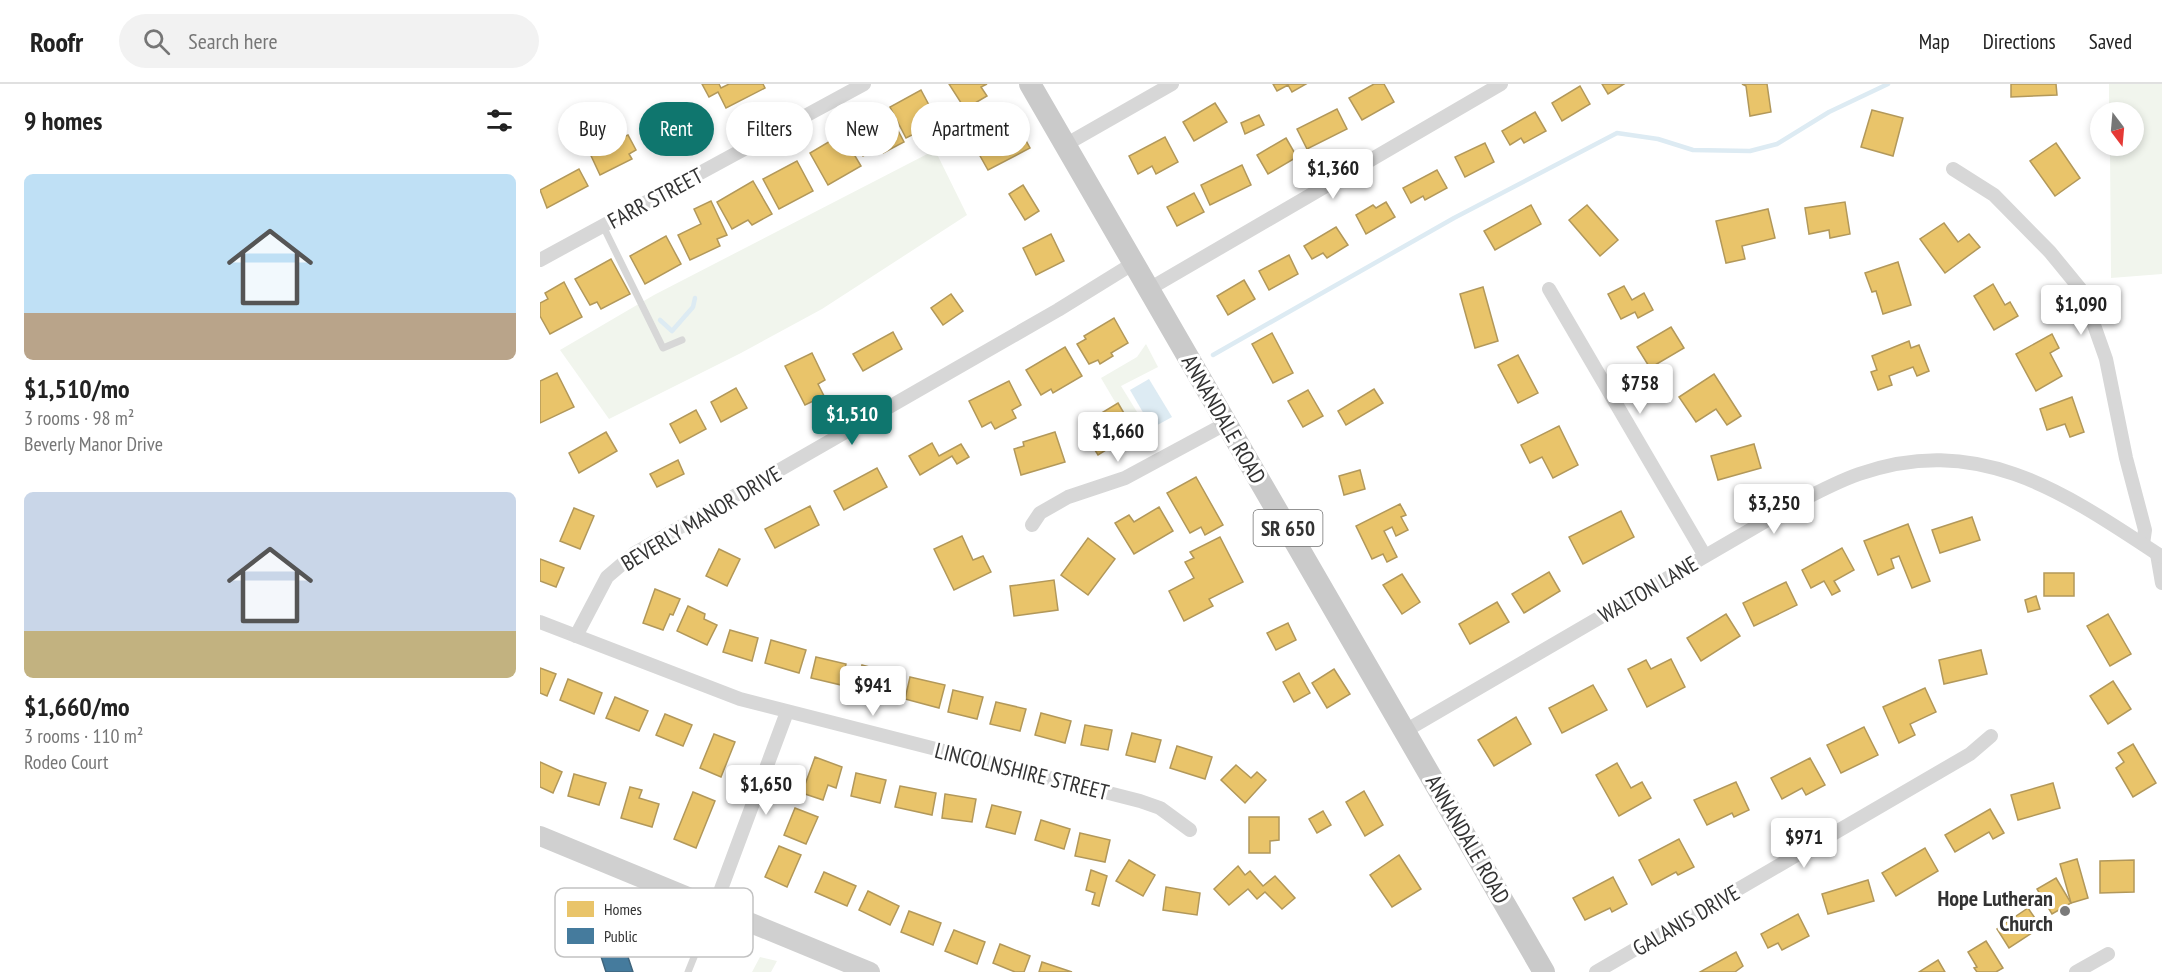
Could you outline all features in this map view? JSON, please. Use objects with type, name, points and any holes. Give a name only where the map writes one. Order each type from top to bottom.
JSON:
[{"type":"main road","name":"ANNANDALE ROAD","points":[[1030,84],[1544,972]]},
{"type":"main road","points":[[540,836],[666,888]]},
{"type":"main road","points":[[753,924],[870,972]]},
{"type":"street","name":"FARR STREET","points":[[540,260],[864,84]]},
{"type":"street","points":[[1065,145],[1172,84]]},
{"type":"street","points":[[1149,289],[1502,84]]},
{"type":"street","points":[[1953,169],[1994,195],[2050,252],[2082,291],[2106,359],[2126,458],[2145,530],[2143,544]]},
{"type":"street","name":"BEVERLY MANOR DRIVE","points":[[576,636],[607,576],[634,553],[1058,310],[1134,263]]},
{"type":"street","points":[[1549,289],[1705,556]]},
{"type":"street","points":[[1032,525],[1040,513],[1059,502],[1125,478],[1227,423]]},
{"type":"street","name":"WALTON LANE","points":[[1405,731],[1793,505],[1859,474],[1905,462],[1939,459],[1971,462],[2025,476],[2063,495],[2160,555]]},
{"type":"street","points":[[2160,555],[2162,583]]},
{"type":"street","name":"LINCOLNSHIRE STREET","points":[[540,622],[720,693],[1140,801],[1160,808],[1190,830]]},
{"type":"street","points":[[721,888],[787,712]]},
{"type":"street","name":"GALANIS DRIVE","points":[[1596,972],[1970,754],[1991,736]]},
{"type":"street","points":[[2076,972],[2108,954]]},
{"type":"lane","points":[[603,226],[663,348],[682,340]]},
{"type":"lane","points":[[688,972],[694,957]]},
{"type":"shaded area","points":[[2109,84],[2162,84],[2162,274],[2111,278],[2110,156],[2144,156],[2144,102],[2109,102]]},
{"type":"shaded area","points":[[923,156],[938,156],[967,215],[822,309],[741,353],[609,419],[560,350],[654,295]]},
{"type":"shaded area","points":[[1146,344],[1158,367],[1121,386],[1153,438],[1141,446],[1101,378],[1137,357]]},
{"type":"shaded area","points":[[1149,379],[1172,417],[1152,428],[1130,390]]},
{"type":"shaded area","points":[[760,957],[777,961],[771,972],[752,972]]},
{"type":"building: Homes","points":[[702,84],[719,84],[721,88],[729,84],[763,84],[765,88],[738,102],[726,102],[726,108],[718,92],[709,97]]},
{"type":"building: Homes","points":[[949,84],[987,84],[981,87],[987,96],[977,102],[961,102]]},
{"type":"building: Homes","points":[[1273,84],[1306,84],[1292,92],[1288,85],[1277,91]]},
{"type":"building: Homes","points":[[1374,84],[1384,84],[1394,102],[1362,120],[1349,98]]},
{"type":"building: Homes","points":[[1602,84],[1624,84],[1608,94]]},
{"type":"building: Homes","points":[[1742,84],[1767,84],[1771,112],[1750,116],[1746,86]]},
{"type":"building: Homes","points":[[2011,84],[2056,84],[2057,95],[2011,97]]},
{"type":"building: Homes","points":[[1580,86],[1590,104],[1562,121],[1552,103]]},
{"type":"building: Homes","points":[[921,90],[927,102],[911,102],[911,136],[906,138],[899,124],[899,102]]},
{"type":"building: Homes","points":[[1215,103],[1227,122],[1194,141],[1183,122]]},
{"type":"building: Homes","points":[[1337,109],[1347,129],[1307,149],[1297,129]]},
{"type":"building: Homes","points":[[1872,110],[1903,118],[1893,156],[1861,147]]},
{"type":"building: Homes","points":[[1535,112],[1546,131],[1524,143],[1521,138],[1510,145],[1502,131]]},
{"type":"building: Homes","points":[[1259,115],[1264,125],[1245,134],[1241,123]]},
{"type":"building: Homes","points":[[899,133],[904,142],[899,145]]},
{"type":"building: Homes","points":[[628,135],[636,150],[629,154],[632,159],[600,175],[591,156],[627,156]]},
{"type":"building: Homes","points":[[1165,137],[1178,162],[1156,174],[1152,166],[1138,174],[1129,156]]},
{"type":"building: Homes","points":[[1286,138],[1297,157],[1268,174],[1257,155]]},
{"type":"building: Homes","points":[[1485,143],[1494,162],[1465,177],[1455,157]]},
{"type":"building: Homes","points":[[2056,143],[2080,178],[2055,196],[2030,161]]},
{"type":"building: Homes","points":[[825,144],[825,156],[855,156],[861,166],[828,185],[812,156],[813,151]]},
{"type":"building: Homes","points":[[980,156],[1015,156],[988,170]]},
{"type":"building: Homes","points":[[797,161],[813,191],[779,209],[763,179]]},
{"type":"building: Homes","points":[[1242,165],[1251,185],[1210,205],[1201,185]]},
{"type":"building: Homes","points":[[579,169],[588,186],[547,208],[540,190]]},
{"type":"building: Homes","points":[[1437,170],[1447,188],[1425,200],[1423,196],[1411,203],[1403,188]]},
{"type":"building: Homes","points":[[753,181],[772,214],[752,225],[748,220],[732,229],[717,202]]},
{"type":"building: Homes","points":[[1023,185],[1039,211],[1025,220],[1009,194]]},
{"type":"building: Homes","points":[[1194,193],[1204,212],[1177,226],[1167,207]]},
{"type":"building: Homes","points":[[711,201],[727,235],[717,239],[720,246],[690,260],[678,235],[701,224],[694,209]]},
{"type":"building: Homes","points":[[1386,202],[1395,217],[1366,234],[1356,215],[1373,205],[1376,208]]},
{"type":"building: Homes","points":[[1845,202],[1850,234],[1830,238],[1829,230],[1809,234],[1805,208]]},
{"type":"building: Homes","points":[[1531,205],[1541,224],[1495,250],[1484,231]]},
{"type":"building: Homes","points":[[1587,205],[1618,240],[1600,256],[1569,220]]},
{"type":"building: Homes","points":[[1768,209],[1775,238],[1742,246],[1745,259],[1726,263],[1716,221]]},
{"type":"building: Homes","points":[[1944,223],[1958,242],[1969,234],[1980,247],[1945,273],[1920,239]]},
{"type":"building: Homes","points":[[1336,227],[1348,245],[1327,258],[1323,253],[1312,259],[1304,246]]},
{"type":"building: Homes","points":[[1051,234],[1064,261],[1036,275],[1023,248]]},
{"type":"building: Homes","points":[[666,236],[681,264],[645,284],[630,256]]},
{"type":"building: Homes","points":[[1289,255],[1298,274],[1269,290],[1259,271]]},
{"type":"building: Homes","points":[[611,259],[630,294],[601,309],[597,302],[590,305],[575,279]]},
{"type":"building: Homes","points":[[1898,262],[1911,305],[1883,314],[1876,291],[1872,292],[1865,273]]},
{"type":"building: Homes","points":[[1244,280],[1255,299],[1228,315],[1217,296]]},
{"type":"building: Homes","points":[[564,282],[582,317],[550,334],[540,316],[540,303],[548,299],[545,293]]},
{"type":"building: Homes","points":[[1993,284],[2005,305],[2010,302],[2018,316],[1994,330],[1974,296]]},
{"type":"building: Homes","points":[[1624,286],[1632,300],[1644,293],[1653,310],[1638,318],[1635,312],[1621,319],[1608,294]]},
{"type":"building: Homes","points":[[1483,287],[1498,341],[1475,348],[1460,294]]},
{"type":"building: Homes","points":[[951,294],[963,311],[943,325],[931,308]]},
{"type":"building: Homes","points":[[1114,318],[1128,343],[1111,353],[1113,356],[1100,364],[1098,360],[1089,364],[1077,344],[1086,339],[1084,336]]},
{"type":"building: Homes","points":[[1671,327],[1684,348],[1650,368],[1637,347]]},
{"type":"building: Homes","points":[[893,332],[902,349],[863,371],[853,354]]},
{"type":"building: Homes","points":[[1272,333],[1293,373],[1273,383],[1252,344]]},
{"type":"building: Homes","points":[[2052,334],[2059,348],[2050,353],[2062,376],[2036,391],[2016,354]]},
{"type":"building: Homes","points":[[1909,341],[1911,348],[1919,345],[1929,371],[1917,376],[1913,367],[1889,376],[1892,385],[1878,390],[1871,372],[1877,370],[1872,356]]},
{"type":"building: Homes","points":[[1065,347],[1082,376],[1053,393],[1051,389],[1041,395],[1026,370]]},
{"type":"building: Homes","points":[[812,353],[825,380],[818,384],[824,396],[805,405],[785,366]]},
{"type":"building: Homes","points":[[1518,355],[1538,393],[1518,403],[1498,365]]},
{"type":"building: Homes","points":[[557,373],[574,407],[540,423],[540,381]]},
{"type":"building: Homes","points":[[1714,374],[1741,416],[1727,425],[1716,409],[1696,422],[1679,397]]},
{"type":"building: Homes","points":[[1009,381],[1021,405],[1012,410],[1016,418],[995,429],[991,422],[982,427],[969,401]]},
{"type":"building: Homes","points":[[736,388],[747,408],[721,422],[711,402]]},
{"type":"building: Homes","points":[[1374,389],[1383,403],[1346,425],[1338,411]]},
{"type":"building: Homes","points":[[1308,390],[1323,416],[1303,427],[1288,401]]},
{"type":"building: Homes","points":[[2072,397],[2084,432],[2070,437],[2065,424],[2047,430],[2040,409]]},
{"type":"building: Homes","points":[[1118,403],[1135,432],[1098,455],[1080,426]]},
{"type":"building: Homes","points":[[696,410],[706,429],[680,443],[670,424]]},
{"type":"building: Homes","points":[[1559,426],[1578,465],[1553,478],[1542,457],[1530,463],[1521,445]]},
{"type":"building: Homes","points":[[606,432],[617,451],[579,473],[569,453]]},
{"type":"building: Homes","points":[[1055,432],[1065,462],[1021,475],[1014,449],[1024,446],[1023,442]]},
{"type":"building: Homes","points":[[932,443],[939,456],[961,444],[969,457],[957,464],[952,456],[920,475],[909,456]]},
{"type":"building: Homes","points":[[1754,444],[1761,468],[1718,480],[1711,456]]},
{"type":"building: Homes","points":[[678,460],[684,474],[657,487],[650,474]]},
{"type":"building: Homes","points":[[877,468],[887,487],[844,510],[834,491]]},
{"type":"building: Homes","points":[[1360,470],[1365,489],[1344,495],[1339,476]]},
{"type":"building: Homes","points":[[1196,477],[1223,525],[1205,535],[1201,527],[1190,533],[1167,493]]},
{"type":"building: Homes","points":[[1400,504],[1406,515],[1401,517],[1408,530],[1396,536],[1392,527],[1384,531],[1397,557],[1387,562],[1383,554],[1372,559],[1356,526]]},
{"type":"building: Homes","points":[[810,506],[819,525],[775,548],[765,529]]},
{"type":"building: Homes","points":[[1159,507],[1173,531],[1134,554],[1115,523],[1129,515],[1134,522]]},
{"type":"building: Homes","points":[[574,508],[594,516],[580,549],[560,541]]},
{"type":"building: Homes","points":[[1621,511],[1634,537],[1583,564],[1569,537]]},
{"type":"building: Homes","points":[[1972,517],[1980,540],[1940,553],[1932,530]]},
{"type":"building: Homes","points":[[1908,524],[1930,581],[1912,588],[1899,556],[1891,559],[1894,568],[1878,575],[1864,541]]},
{"type":"building: Homes","points":[[962,536],[973,560],[983,556],[991,572],[954,590],[934,549]]},
{"type":"building: Homes","points":[[1220,537],[1243,582],[1209,599],[1213,606],[1184,621],[1169,591],[1194,578],[1185,562],[1194,558],[1190,552]]},
{"type":"building: Homes","points":[[1088,538],[1115,559],[1088,595],[1061,575]]},
{"type":"building: Homes","points":[[1842,548],[1854,570],[1834,581],[1840,591],[1832,595],[1824,581],[1811,588],[1802,570]]},
{"type":"building: Homes","points":[[719,549],[740,559],[727,586],[706,576]]},
{"type":"building: Homes","points":[[540,559],[564,568],[556,587],[540,581]]},
{"type":"building: Homes","points":[[1549,572],[1560,591],[1524,613],[1512,594]]},
{"type":"building: Homes","points":[[2044,573],[2074,573],[2074,596],[2044,596]]},
{"type":"building: Homes","points":[[1402,574],[1420,602],[1402,614],[1383,585]]},
{"type":"building: Homes","points":[[1054,580],[1058,610],[1014,616],[1010,586]]},
{"type":"building: Homes","points":[[1786,582],[1797,605],[1754,626],[1743,603]]},
{"type":"building: Homes","points":[[655,589],[680,599],[663,630],[643,623]]},
{"type":"building: Homes","points":[[2036,596],[2040,609],[2028,612],[2025,600]]},
{"type":"building: Homes","points":[[1497,602],[1509,622],[1470,644],[1459,624]]},
{"type":"building: Homes","points":[[688,606],[705,614],[704,619],[717,625],[707,645],[677,631]]},
{"type":"building: Homes","points":[[1726,614],[1740,636],[1701,661],[1687,638]]},
{"type":"building: Homes","points":[[2108,614],[2131,654],[2110,666],[2087,626]]},
{"type":"building: Homes","points":[[1288,623],[1296,640],[1276,650],[1267,633]]},
{"type":"building: Homes","points":[[730,630],[758,638],[752,661],[723,652]]},
{"type":"building: Homes","points":[[771,640],[806,650],[799,673],[765,663]]},
{"type":"building: Homes","points":[[1981,650],[1987,674],[1944,684],[1939,660]]},
{"type":"building: Homes","points":[[816,657],[846,664],[841,685],[811,678]]},
{"type":"building: Homes","points":[[1671,659],[1685,687],[1647,707],[1628,669],[1646,660],[1651,669]]},
{"type":"building: Homes","points":[[862,665],[892,673],[886,697],[856,689]]},
{"type":"building: Homes","points":[[540,668],[556,674],[547,696],[540,693]]},
{"type":"building: Homes","points":[[1334,669],[1350,694],[1327,708],[1312,683]]},
{"type":"building: Homes","points":[[1299,673],[1310,693],[1294,702],[1283,682]]},
{"type":"building: Homes","points":[[910,677],[945,685],[939,708],[905,699]]},
{"type":"building: Homes","points":[[568,679],[602,693],[594,714],[560,700]]},
{"type":"building: Homes","points":[[2113,681],[2131,709],[2108,724],[2090,696]]},
{"type":"building: Homes","points":[[1593,685],[1607,710],[1562,733],[1549,708]]},
{"type":"building: Homes","points":[[1925,688],[1936,712],[1910,724],[1915,735],[1899,743],[1883,707]]},
{"type":"building: Homes","points":[[953,690],[983,697],[977,719],[948,712]]},
{"type":"building: Homes","points":[[615,697],[648,711],[639,731],[606,718]]},
{"type":"building: Homes","points":[[996,702],[1026,709],[1020,731],[990,724]]},
{"type":"building: Homes","points":[[1041,713],[1071,721],[1065,743],[1035,735]]},
{"type":"building: Homes","points":[[665,714],[692,725],[683,746],[656,735]]},
{"type":"building: Homes","points":[[1516,717],[1531,744],[1494,766],[1478,740]]},
{"type":"building: Homes","points":[[1085,725],[1112,730],[1108,750],[1081,745]]},
{"type":"building: Homes","points":[[1864,727],[1878,755],[1841,773],[1827,745]]},
{"type":"building: Homes","points":[[1132,733],[1161,740],[1155,762],[1126,755]]},
{"type":"building: Homes","points":[[714,734],[735,742],[721,777],[700,768]]},
{"type":"building: Homes","points":[[2133,744],[2156,783],[2133,797],[2116,768],[2124,762],[2118,753]]},
{"type":"building: Homes","points":[[1177,746],[1212,757],[1205,779],[1170,768]]},
{"type":"building: Homes","points":[[815,757],[842,767],[836,788],[828,785],[823,800],[802,793]]},
{"type":"building: Homes","points":[[1810,758],[1825,785],[1806,795],[1802,788],[1782,799],[1771,778]]},
{"type":"building: Homes","points":[[540,762],[562,772],[553,793],[540,787]]},
{"type":"building: Homes","points":[[1617,763],[1631,788],[1642,782],[1651,798],[1619,816],[1596,775]]},
{"type":"building: Homes","points":[[1236,765],[1251,778],[1257,772],[1266,780],[1245,803],[1221,780]]},
{"type":"building: Homes","points":[[856,773],[886,780],[880,803],[851,796]]},
{"type":"building: Homes","points":[[574,774],[606,783],[599,805],[568,796]]},
{"type":"building: Homes","points":[[1736,782],[1749,810],[1734,817],[1732,813],[1707,825],[1694,800]]},
{"type":"building: Homes","points":[[2053,783],[2060,808],[2018,820],[2011,795]]},
{"type":"building: Homes","points":[[900,786],[936,793],[932,815],[895,807]]},
{"type":"building: Homes","points":[[630,787],[642,790],[639,798],[659,804],[652,827],[621,818]]},
{"type":"building: Homes","points":[[1364,791],[1383,825],[1365,836],[1346,802]]},
{"type":"building: Homes","points":[[693,792],[715,801],[696,848],[674,839]]},
{"type":"building: Homes","points":[[945,794],[976,799],[972,822],[942,818]]},
{"type":"building: Homes","points":[[992,805],[1021,812],[1015,834],[986,827]]},
{"type":"building: Homes","points":[[795,808],[818,817],[806,844],[784,835]]},
{"type":"building: Homes","points":[[1990,809],[2004,833],[1993,839],[1989,832],[1955,852],[1945,835]]},
{"type":"building: Homes","points":[[1323,811],[1331,825],[1317,833],[1309,819]]},
{"type":"building: Homes","points":[[1249,817],[1279,817],[1279,840],[1270,841],[1270,853],[1249,853]]},
{"type":"building: Homes","points":[[1041,820],[1070,829],[1064,849],[1035,840]]},
{"type":"building: Homes","points":[[1080,833],[1110,840],[1105,862],[1075,856]]},
{"type":"building: Homes","points":[[1679,839],[1694,867],[1678,875],[1676,872],[1652,885],[1639,860]]},
{"type":"building: Homes","points":[[779,846],[801,855],[787,887],[765,877]]},
{"type":"building: Homes","points":[[1925,848],[1938,871],[1896,896],[1882,873]]},
{"type":"building: Homes","points":[[1399,855],[1421,889],[1392,907],[1370,875]]},
{"type":"building: Homes","points":[[2077,859],[2088,898],[2071,903],[2060,864]]},
{"type":"building: Homes","points":[[1129,860],[1155,875],[1143,896],[1116,881]]},
{"type":"building: Homes","points":[[2134,860],[2134,892],[2100,893],[2100,861]]},
{"type":"building: Homes","points":[[1238,866],[1245,875],[1250,871],[1263,886],[1275,876],[1295,898],[1282,909],[1265,892],[1257,899],[1248,889],[1229,905],[1214,889]]},
{"type":"building: Homes","points":[[1091,870],[1107,876],[1099,906],[1092,904],[1095,893],[1086,890]]},
{"type":"building: Homes","points":[[824,872],[856,886],[847,906],[815,892]]},
{"type":"building: Homes","points":[[1613,877],[1627,904],[1612,912],[1610,908],[1585,920],[1573,898]]},
{"type":"building: Homes","points":[[2056,878],[2071,903],[2052,914],[2037,889]]},
{"type":"building: Homes","points":[[1868,880],[1874,901],[1828,914],[1822,894]]},
{"type":"building: Homes","points":[[1166,887],[1200,893],[1197,915],[1163,910]]},
{"type":"building: Homes","points":[[868,891],[899,906],[890,925],[859,910]]},
{"type":"building: Homes","points":[[2028,908],[2041,927],[2009,948],[1997,929]]},
{"type":"building: Homes","points":[[909,911],[941,923],[933,945],[901,932]]},
{"type":"building: Homes","points":[[1798,914],[1809,936],[1782,950],[1778,943],[1768,948],[1761,934]]},
{"type":"building: Homes","points":[[954,930],[985,942],[977,964],[945,951]]},
{"type":"building: Homes","points":[[1986,941],[2003,968],[1996,972],[1977,972],[1974,968],[1977,967],[1968,952]]},
{"type":"building: Homes","points":[[1000,944],[1030,956],[1024,972],[1015,972],[993,963]]},
{"type":"building: Homes","points":[[1736,952],[1743,966],[1735,972],[1700,972]]},
{"type":"building: Homes","points":[[1938,960],[1945,972],[1919,972]]},
{"type":"building: Homes","points":[[1042,962],[1072,972],[1039,972]]},
{"type":"building: Public","points":[[601,957],[628,957],[633,972],[606,972]]},
{"type":"waterway","points":[[1213,355],[1454,218],[1617,133],[1658,139],[1693,150],[1750,151],[1777,144],[1829,112],[1888,84]]},
{"type":"waterway","points":[[660,320],[672,331],[693,307],[695,298]]},
{"type":"place","name":"Hope Lutheran Church","points":[[2065,911]]}]
